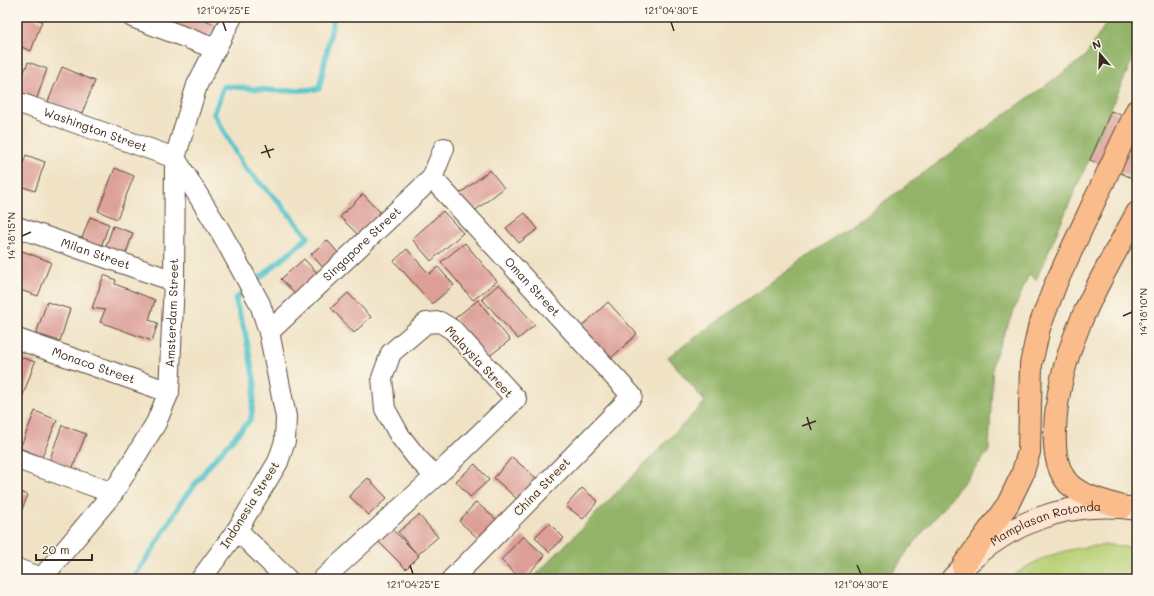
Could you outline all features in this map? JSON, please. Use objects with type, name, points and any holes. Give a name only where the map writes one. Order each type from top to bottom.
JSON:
[{"type":"highway","points":[[957,573],[1008,504],[1022,475],[1029,452],[1031,364],[1039,328],[1056,283],[1137,110]]},
{"type":"highway","points":[[1132,506],[1089,496],[1070,484],[1064,477],[1059,466],[1054,439],[1055,416],[1061,376],[1076,332],[1090,299],[1137,213]]},
{"type":"main road","name":"Mamplasan Rotonda","points":[[957,573],[981,550],[1005,534],[1038,518],[1095,506],[1132,506]]},
{"type":"street","points":[[132,17],[216,49]]},
{"type":"street","name":"Amsterdam Street","points":[[41,578],[113,493],[156,423],[169,392],[174,281],[174,158],[197,85],[232,17]]},
{"type":"street","name":"Washington Street","points":[[17,102],[174,158]]},
{"type":"street","name":"Singapore Street","points":[[269,332],[432,178],[444,148]]},
{"type":"street","name":"Indonesia Street","points":[[174,158],[222,234],[260,304],[269,332],[286,417],[285,441],[278,462],[237,530],[201,579]]},
{"type":"street","name":"Oman Street","points":[[432,178],[632,396]]},
{"type":"street","name":"Milan Street","points":[[17,227],[174,281]]},
{"type":"street","name":"Malaysia Street","points":[[324,579],[435,476],[516,399],[453,330],[440,322],[426,323],[391,353],[382,378],[385,409],[400,436],[417,458],[435,476]]},
{"type":"street","name":"Monaco Street","points":[[17,339],[169,392]]},
{"type":"street","name":"China Street","points":[[452,579],[632,396]]},
{"type":"street","points":[[17,459],[113,493]]},
{"type":"street","points":[[237,530],[287,579]]},
{"type":"street","points":[[17,569],[41,578]]},
{"type":"green space","points":[[1110,17],[1137,17],[1137,49],[1036,280],[1029,274],[993,361],[989,451],[906,553],[889,579],[532,579],[705,402],[668,357],[1085,57]]},
{"type":"green space","points":[[1112,545],[1137,549],[1137,579],[1010,579],[1033,563],[1058,553],[1085,547]]},
{"type":"building","points":[[21,17],[30,17],[42,21],[31,51],[17,45],[17,29]]},
{"type":"building","points":[[177,17],[199,17],[216,25],[207,44],[172,28]]},
{"type":"building","points":[[17,57],[22,59],[17,72]]},
{"type":"building","points":[[28,62],[47,69],[37,98],[17,91]]},
{"type":"building","points":[[62,67],[95,81],[80,118],[47,104]]},
{"type":"building","points":[[1111,111],[1137,122],[1137,180],[1090,160]]},
{"type":"building","points":[[17,147],[21,149],[17,160]]},
{"type":"building","points":[[26,155],[45,162],[35,191],[17,185],[17,179]]},
{"type":"building","points":[[115,168],[134,176],[117,219],[98,211]]},
{"type":"building","points":[[490,170],[504,188],[472,213],[458,195]]},
{"type":"building","points":[[363,194],[382,214],[359,236],[340,217]]},
{"type":"building","points":[[443,211],[463,233],[431,261],[412,239]]},
{"type":"building","points":[[525,213],[538,229],[519,243],[506,228]]},
{"type":"building","points":[[90,217],[109,224],[99,253],[79,246]]},
{"type":"building","points":[[113,226],[133,233],[123,262],[103,255]]},
{"type":"building","points":[[327,240],[341,256],[325,270],[311,254]]},
{"type":"building","points":[[465,243],[497,281],[473,300],[441,262]]},
{"type":"building","points":[[17,249],[51,262],[38,296],[17,289]]},
{"type":"building","points":[[407,249],[429,274],[438,267],[454,285],[432,304],[394,261]]},
{"type":"building","points":[[304,259],[319,275],[297,296],[281,279]]},
{"type":"building","points":[[104,275],[116,280],[115,284],[155,300],[149,320],[158,323],[152,341],[100,322],[105,310],[92,308]]},
{"type":"building","points":[[499,284],[535,325],[518,339],[482,299]]},
{"type":"building","points":[[348,293],[371,317],[354,333],[331,308]]},
{"type":"building","points":[[478,300],[510,340],[487,358],[455,318]]},
{"type":"building","points":[[47,302],[70,309],[60,341],[36,334]]},
{"type":"building","points":[[608,302],[637,334],[609,360],[580,328]]},
{"type":"building","points":[[17,356],[35,362],[19,406],[17,405]]},
{"type":"building","points":[[35,411],[57,420],[42,457],[20,448]]},
{"type":"building","points":[[62,425],[86,434],[71,472],[48,464]]},
{"type":"building","points":[[512,457],[537,479],[518,500],[494,478]]},
{"type":"building","points":[[475,464],[489,480],[470,497],[456,481]]},
{"type":"building","points":[[368,478],[387,498],[369,515],[349,496]]},
{"type":"building","points":[[582,488],[598,501],[583,519],[566,506]]},
{"type":"building","points":[[17,491],[28,495],[17,521]]},
{"type":"building","points":[[476,502],[498,521],[481,541],[459,521]]},
{"type":"building","points":[[419,515],[438,537],[417,555],[419,556],[406,569],[378,541],[391,528],[416,553],[398,532]]},
{"type":"building","points":[[549,523],[564,538],[549,552],[535,537]]},
{"type":"building","points":[[523,536],[545,556],[523,579],[521,579],[501,560]]},
{"type":"waterway","points":[[132,579],[152,551],[180,504],[212,462],[251,419],[255,384],[245,332],[235,299],[308,237],[278,201],[244,167],[214,114],[224,86],[279,91],[319,89],[334,17]]}]
